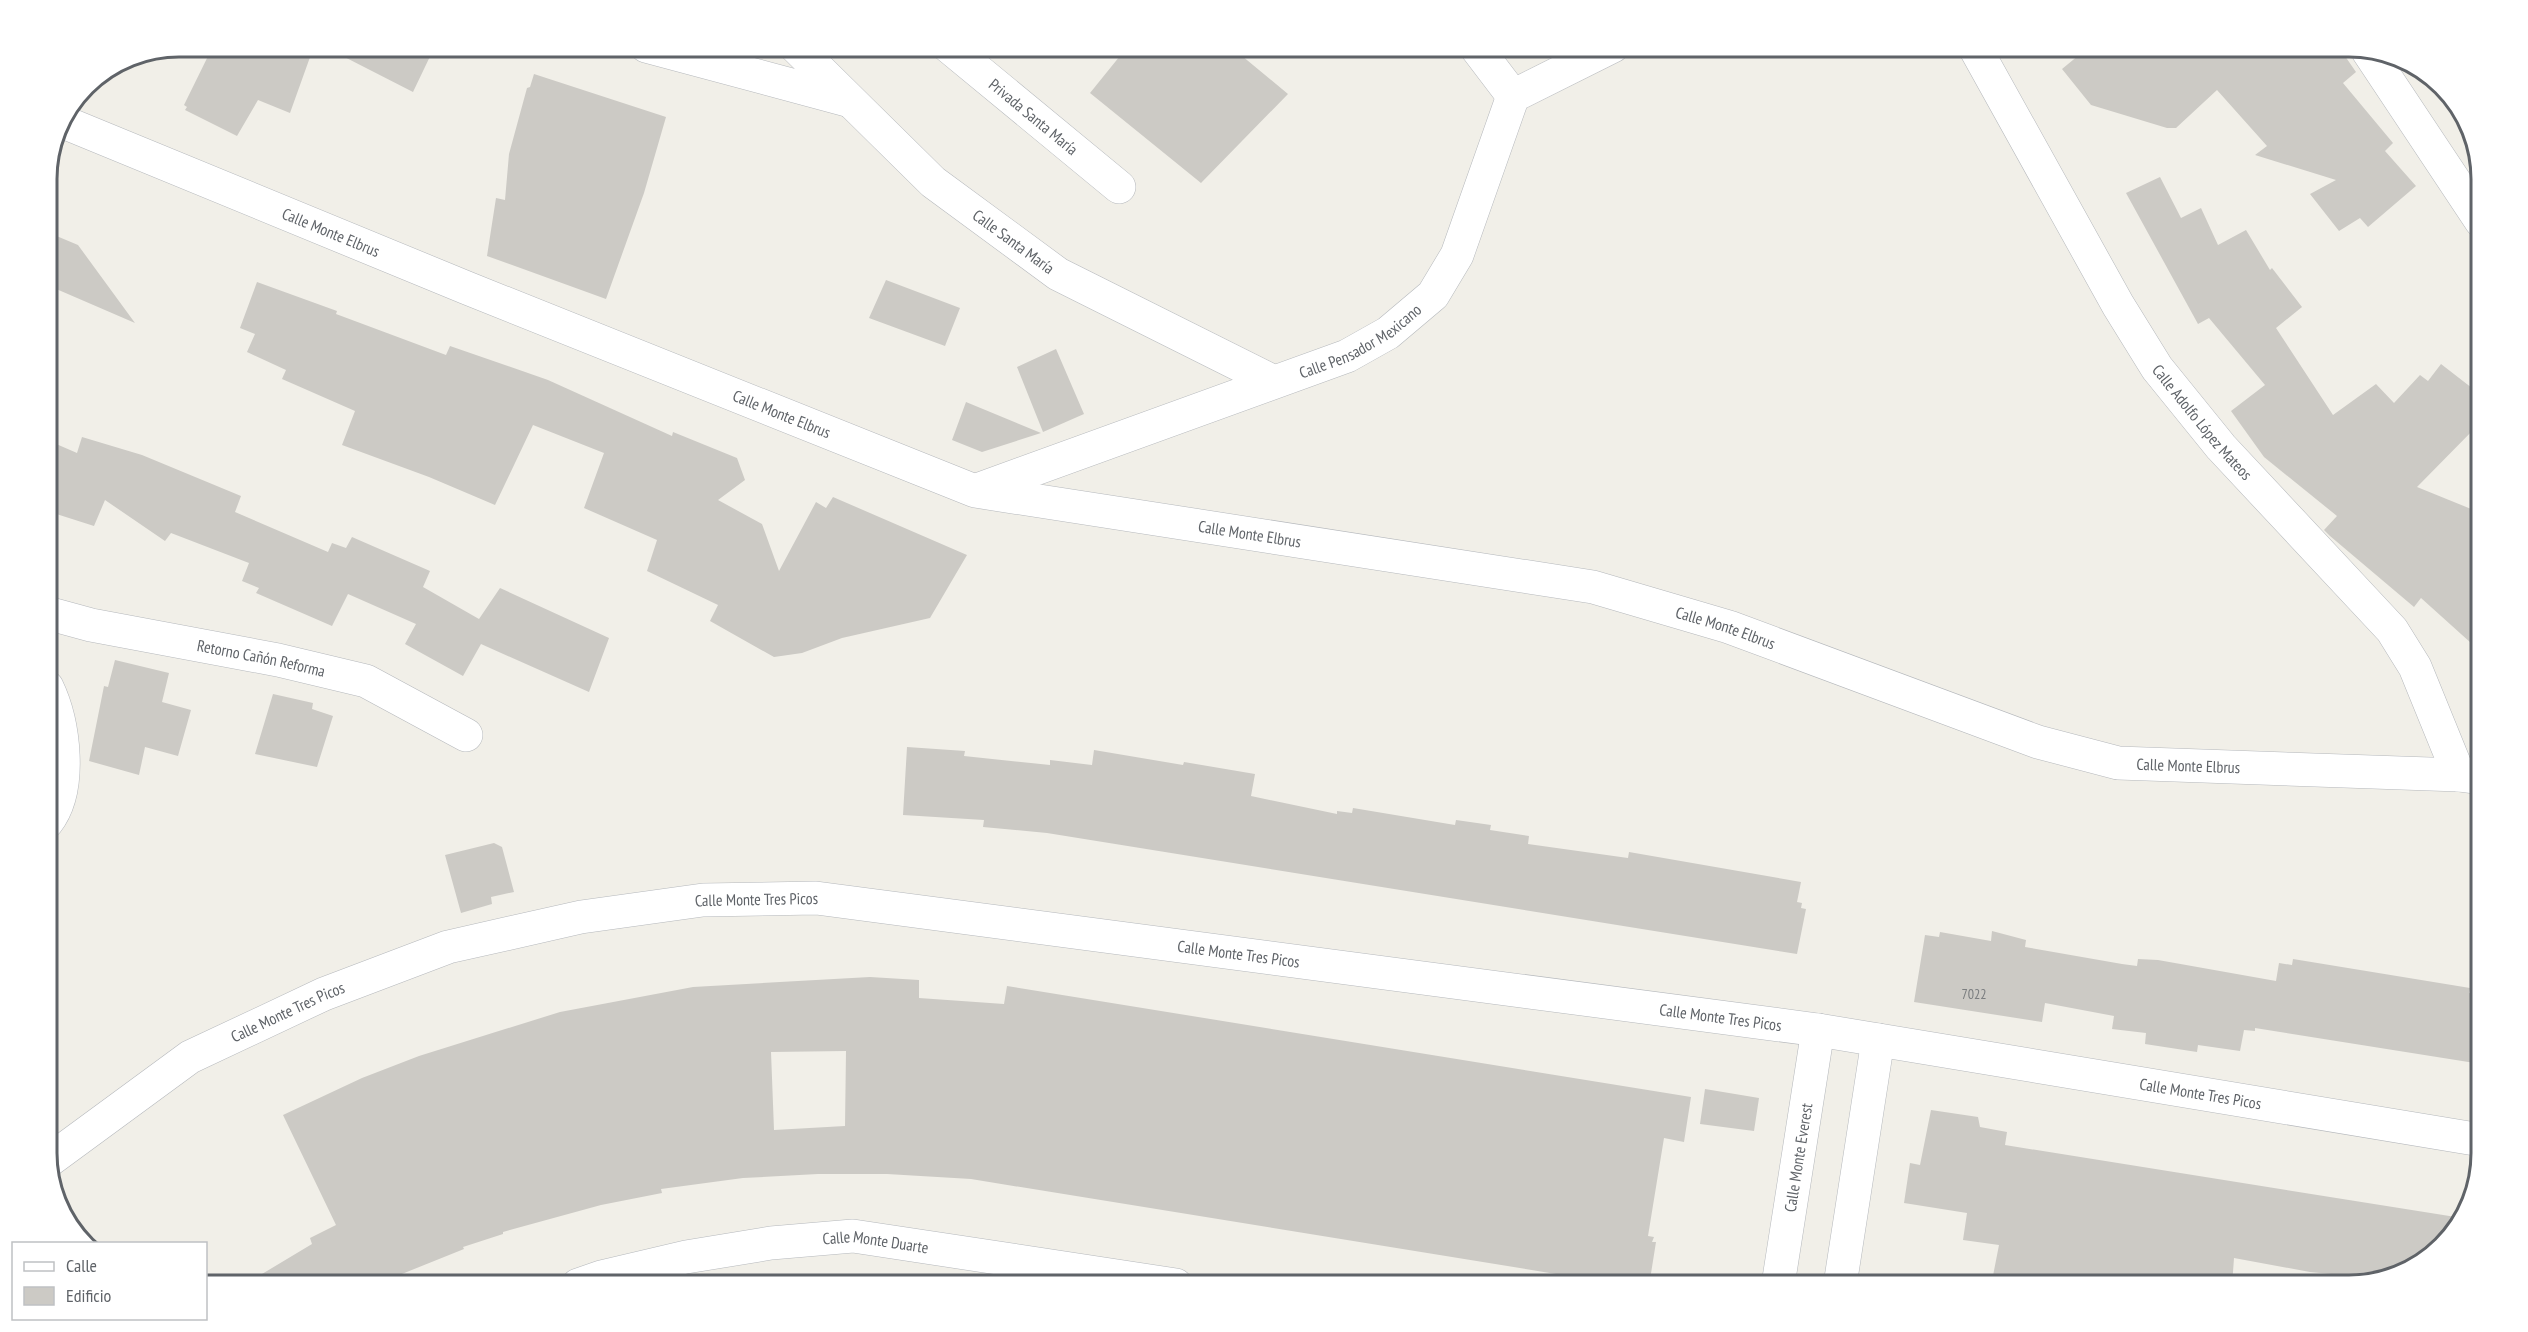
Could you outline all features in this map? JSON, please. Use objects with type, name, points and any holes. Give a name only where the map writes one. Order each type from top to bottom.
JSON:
[{"type":"street","points":[[687,57],[847,100]]},
{"type":"street","name":"Calle Santa María","points":[[806,57],[933,182],[1058,274],[1272,381]]},
{"type":"street","name":"Privada Santa María","points":[[961,57],[1119,187]]},
{"type":"street","points":[[1483,57],[1513,96],[1591,57]]},
{"type":"street","name":"Calle Adolfo López Mateos","points":[[1980,57],[2118,305],[2157,368],[2221,447],[2392,630],[2415,667],[2470,777]]},
{"type":"street","points":[[2373,59],[2471,206]]},
{"type":"street","name":"Calle Pensador Mexicano","points":[[975,490],[1272,381],[1347,356],[1388,333],[1433,295],[1457,255],[1513,96]]},
{"type":"street","name":"Calle Monte Elbrus","points":[[70,125],[467,288],[975,490],[1593,586],[1729,627],[2038,742],[2118,763],[2470,777]]},
{"type":"street","name":"Retorno Cañón Reforma","points":[[57,616],[92,625],[278,660],[366,681],[466,735]]},
{"type":"street","points":[[57,716],[63,740],[61,784],[57,795]]},
{"type":"street","name":"Calle Monte Tres Picos","points":[[57,1155],[190,1057],[324,994],[448,947],[581,917],[704,900],[816,898],[1818,1030],[2471,1138]]},
{"type":"street","name":"Calle Monte Everest","points":[[1780,1275],[1818,1030]]},
{"type":"street","points":[[1842,1275],[1878,1040]]},
{"type":"street","name":"Calle Monte Duarte","points":[[610,1275],[686,1257],[771,1243],[853,1236],[1105,1275]]},
{"type":"building","points":[[208,57],[310,57],[290,113],[258,100],[237,136],[185,110],[187,107],[184,105]]},
{"type":"building","points":[[345,57],[430,57],[413,92]]},
{"type":"building","points":[[1119,57],[1243,57],[1288,94],[1201,183],[1090,93]]},
{"type":"building","points":[[2077,57],[2346,57],[2356,72],[2343,83],[2393,143],[2385,151],[2416,186],[2368,227],[2360,218],[2339,231],[2310,194],[2336,180],[2255,155],[2267,146],[2217,90],[2176,128],[2167,128],[2091,105],[2062,69]]},
{"type":"building","points":[[534,74],[666,117],[644,193],[606,299],[487,256],[496,198],[505,200],[509,154],[527,88],[530,87]]},
{"type":"building","points":[[2160,177],[2181,218],[2201,208],[2218,245],[2246,230],[2270,270],[2272,268],[2302,307],[2276,328],[2333,415],[2376,384],[2394,403],[2420,375],[2428,381],[2441,364],[2471,387],[2471,432],[2417,487],[2471,509],[2471,643],[2421,598],[2414,607],[2330,536],[2324,530],[2337,516],[2264,457],[2231,411],[2265,385],[2209,318],[2198,324],[2126,193]]},
{"type":"building","points":[[57,236],[78,245],[135,323],[57,289]]},
{"type":"building","points":[[886,280],[960,308],[945,346],[869,318]]},
{"type":"building","points":[[257,282],[446,355],[450,346],[548,380],[672,436],[673,432],[737,458],[745,480],[718,500],[762,524],[779,571],[816,502],[826,508],[833,497],[967,555],[930,618],[842,638],[802,653],[774,657],[710,621],[718,605],[647,571],[657,540],[584,508],[604,453],[533,425],[495,505],[429,477],[342,445],[355,411],[282,379],[286,370],[247,352],[255,334],[240,328]]},
{"type":"building","points":[[1056,349],[1084,414],[1043,432],[1017,367]]},
{"type":"building","points":[[966,402],[1041,433],[982,452],[952,440]]},
{"type":"building","points":[[82,437],[142,455],[241,496],[235,512],[328,552],[332,543],[346,548],[352,537],[430,571],[423,587],[479,619],[500,588],[609,638],[589,692],[481,644],[463,676],[405,644],[416,624],[348,594],[332,626],[256,593],[259,588],[242,581],[249,563],[171,533],[165,541],[105,500],[94,526],[57,514],[57,444],[77,453]]},
{"type":"building","points":[[115,660],[169,673],[162,702],[191,710],[178,756],[145,747],[139,775],[89,761],[104,686],[108,687]]},
{"type":"building","points":[[273,694],[313,703],[312,709],[333,716],[317,767],[255,754]]},
{"type":"building","points":[[907,747],[965,751],[964,756],[1050,765],[1050,760],[1092,765],[1094,750],[1183,765],[1184,762],[1255,774],[1251,796],[1337,814],[1337,811],[1352,813],[1353,808],[1455,825],[1456,820],[1491,825],[1490,830],[1529,836],[1528,844],[1628,858],[1629,852],[1801,882],[1797,902],[1802,903],[1801,908],[1806,909],[1797,954],[1047,833],[983,827],[984,820],[903,815]]},
{"type":"building","points":[[494,843],[502,847],[514,892],[491,897],[492,904],[461,913],[445,855]]},
{"type":"building","points":[[1992,931],[2026,940],[2025,947],[2137,966],[2138,959],[2158,960],[2276,981],[2279,963],[2292,965],[2293,959],[2470,988],[2471,1062],[2255,1028],[2255,1031],[2244,1030],[2240,1051],[2198,1045],[2197,1052],[2145,1044],[2146,1033],[2112,1029],[2114,1016],[2045,1003],[2042,1022],[1914,1002],[1925,935],[1939,937],[1940,932],[1991,941]]},
{"type":"building","points":[[870,977],[919,980],[919,998],[1004,1004],[1007,986],[1691,1097],[1684,1142],[1664,1138],[1648,1236],[1654,1237],[1652,1242],[1656,1242],[1651,1275],[1562,1275],[971,1179],[887,1174],[818,1174],[743,1178],[661,1189],[662,1193],[601,1205],[503,1232],[503,1234],[463,1247],[464,1249],[399,1275],[260,1275],[312,1244],[310,1238],[336,1225],[283,1115],[362,1078],[419,1056],[560,1012],[693,987]],"holes":[[[846,1051],[845,1126],[774,1130],[771,1052]]]},
{"type":"building","points":[[1705,1089],[1759,1098],[1754,1131],[1700,1124]]},
{"type":"building","points":[[1931,1110],[1978,1117],[1980,1127],[2007,1132],[2005,1145],[2453,1216],[2430,1245],[2403,1262],[2373,1273],[2342,1275],[2310,1272],[2234,1258],[2233,1275],[1993,1275],[1999,1245],[1963,1240],[1967,1213],[1904,1203],[1910,1163],[1920,1165]]}]
